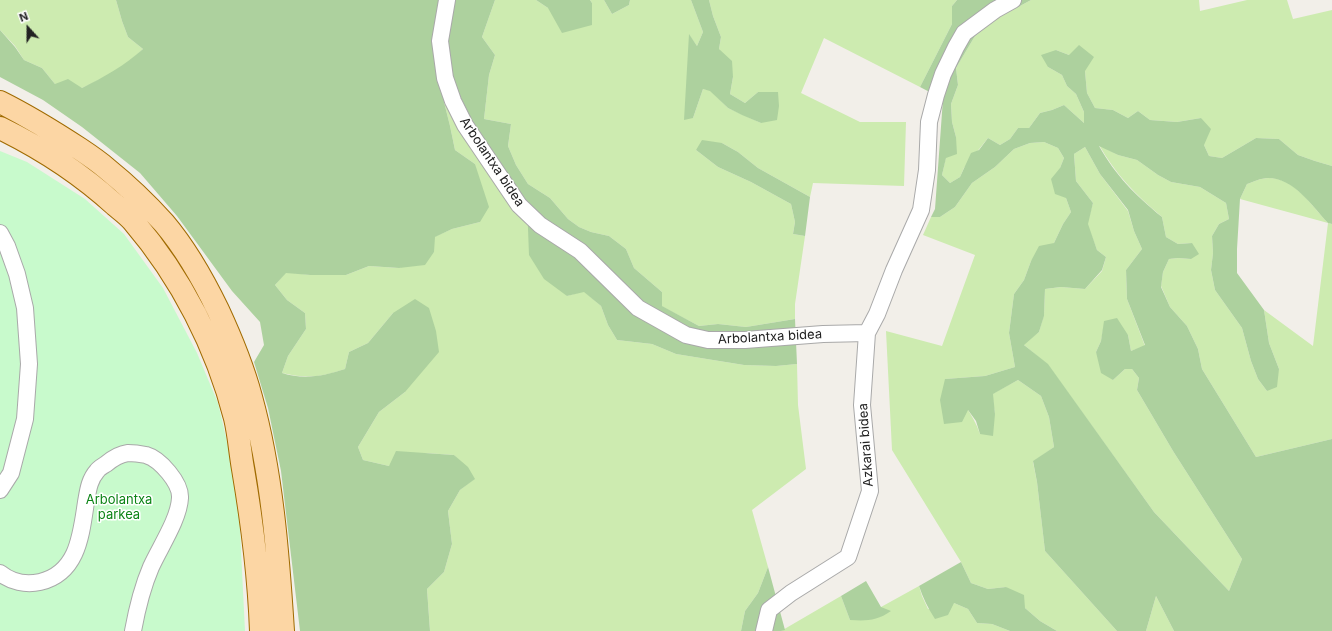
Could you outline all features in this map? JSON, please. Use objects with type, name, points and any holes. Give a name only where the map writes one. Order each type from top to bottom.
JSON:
[{"type":"main road","points":[[0,102],[39,123],[105,166],[165,224],[191,261],[208,289],[240,363],[251,395],[259,426],[273,516],[283,631]]},
{"type":"main road","points":[[0,128],[21,138],[76,173],[105,196],[132,220],[178,281],[202,329],[219,369],[235,419],[252,517],[261,631]]},
{"type":"street","name":"Arbolantxa bidea","points":[[447,0],[440,41],[445,78],[453,101],[465,125],[518,205],[540,225],[580,252],[638,308],[686,335],[708,340],[745,340],[823,334],[867,333]]},
{"type":"street","points":[[867,333],[877,314],[894,270],[921,210],[927,170],[928,122],[943,74],[964,34],[995,10],[1013,0]]},
{"type":"street","points":[[0,233],[10,253],[17,274],[25,308],[29,364],[26,419],[10,473],[0,490]]},
{"type":"street","name":"Azkarai bidea","points":[[764,631],[769,610],[791,593],[848,557],[870,491],[862,406],[867,333]]},
{"type":"street","points":[[0,573],[7,578],[31,584],[49,580],[66,568],[74,556],[81,534],[90,483],[97,470],[114,458],[120,456],[128,454],[146,455],[156,460],[177,484],[180,497],[175,519],[160,547],[140,594],[133,631]]},
{"type":"green space","points":[[0,0],[116,0],[128,37],[143,49],[130,61],[107,76],[82,88],[55,84],[42,68],[24,60],[15,46],[0,30]]},
{"type":"green space","points":[[116,0],[495,0],[482,37],[495,55],[489,75],[484,119],[511,124],[508,146],[516,165],[528,184],[550,198],[568,219],[579,227],[591,232],[609,236],[626,249],[634,268],[662,292],[662,306],[699,326],[718,324],[746,327],[795,319],[797,364],[776,366],[744,365],[676,354],[652,344],[617,340],[608,325],[601,306],[584,292],[567,296],[544,279],[529,255],[527,203],[468,115],[455,90],[444,102],[455,150],[475,164],[489,207],[480,222],[452,229],[435,237],[434,252],[425,265],[399,268],[369,266],[346,275],[286,273],[275,285],[287,300],[305,313],[306,329],[288,356],[282,373],[290,375],[306,377],[329,374],[345,369],[349,352],[368,343],[393,313],[415,299],[429,308],[436,331],[439,352],[405,392],[379,412],[358,447],[363,460],[389,466],[396,451],[454,455],[468,467],[475,479],[460,490],[448,511],[452,544],[444,572],[427,589],[430,631],[300,631],[281,471],[268,408],[254,362],[264,345],[260,322],[232,291],[177,216],[140,173],[82,127],[43,100],[0,77],[0,30],[24,60],[42,68],[55,84],[68,79],[82,88],[121,66],[143,49],[128,37]]},
{"type":"green space","points":[[495,0],[536,0],[548,8],[592,3],[590,0],[604,0],[612,14],[629,5],[630,0],[691,0],[703,32],[697,46],[689,35],[693,118],[703,89],[710,90],[728,108],[761,123],[758,92],[745,103],[730,94],[733,77],[719,49],[721,37],[709,0],[957,0],[952,6],[952,24],[920,87],[824,38],[801,93],[860,122],[906,122],[904,186],[813,183],[810,197],[758,168],[738,152],[722,143],[696,150],[718,167],[751,182],[791,204],[795,222],[793,234],[805,236],[795,304],[795,319],[746,327],[718,324],[699,326],[661,306],[662,292],[634,268],[626,249],[609,236],[591,232],[579,227],[568,219],[550,198],[528,184],[516,165],[508,146],[511,124],[484,119],[489,75],[495,55],[482,37]]},
{"type":"green space","points":[[536,0],[590,0],[592,3],[592,25],[562,33],[548,8]]},
{"type":"green space","points":[[604,0],[630,0],[629,5],[612,14]]},
{"type":"green space","points":[[691,0],[709,0],[721,37],[719,49],[732,61],[733,77],[730,94],[745,103],[758,92],[778,92],[779,106],[777,120],[761,123],[728,108],[710,91],[703,89],[693,118],[684,120],[689,34],[697,46],[703,32]]},
{"type":"green space","points":[[957,0],[1031,0],[996,19],[975,36],[956,68],[958,85],[951,104],[957,154],[946,158],[942,175],[950,183],[960,177],[971,153],[979,150],[988,138],[1000,145],[1010,139],[1018,128],[1029,128],[1040,113],[1064,105],[1084,123],[1084,112],[1076,94],[1067,86],[1062,75],[1048,67],[1041,55],[1056,50],[1069,55],[1079,45],[1094,57],[1085,71],[1087,93],[1095,108],[1113,110],[1128,118],[1138,111],[1150,120],[1177,122],[1201,118],[1211,129],[1204,145],[1209,156],[1222,158],[1256,138],[1279,139],[1298,155],[1332,166],[1332,224],[1328,223],[1302,194],[1286,183],[1277,179],[1265,178],[1247,184],[1240,199],[1237,273],[1264,310],[1269,343],[1279,369],[1277,387],[1267,391],[1258,379],[1251,361],[1242,328],[1215,290],[1211,270],[1213,253],[1212,236],[1219,224],[1229,219],[1226,203],[1200,187],[1171,182],[1137,160],[1118,155],[1099,146],[1119,176],[1143,201],[1162,217],[1166,237],[1178,244],[1192,243],[1199,254],[1191,259],[1169,259],[1163,272],[1161,287],[1170,307],[1187,326],[1198,349],[1202,369],[1256,457],[1332,439],[1332,631],[1174,631],[1156,596],[1146,631],[1117,631],[1045,551],[1033,461],[1054,447],[1049,417],[1041,396],[1018,380],[993,394],[995,414],[993,436],[980,434],[976,421],[968,410],[962,422],[944,424],[940,400],[945,379],[985,376],[1015,367],[1009,333],[1014,294],[1024,280],[1031,261],[1039,246],[1054,243],[1063,224],[1071,212],[1066,198],[1055,194],[1051,179],[1060,168],[1064,158],[1058,148],[1044,142],[1030,143],[1014,149],[995,167],[972,183],[955,207],[940,217],[931,217],[935,209],[943,99],[920,87],[952,24],[952,6]],"holes":[[[1085,147],[1100,174],[1128,210],[1134,231],[1142,249],[1126,270],[1127,299],[1145,345],[1131,351],[1128,335],[1117,318],[1104,321],[1101,341],[1096,352],[1101,373],[1113,380],[1125,369],[1132,369],[1139,378],[1137,390],[1173,451],[1242,559],[1229,591],[1154,512],[1048,364],[1024,345],[1039,332],[1044,316],[1045,289],[1061,287],[1085,289],[1102,270],[1106,257],[1097,250],[1088,224],[1093,203],[1076,181],[1074,154]]]},
{"type":"green space","points":[[1031,0],[1199,0],[1200,11],[1247,0],[1287,0],[1293,19],[1332,10],[1332,166],[1298,155],[1279,139],[1256,138],[1222,158],[1209,156],[1204,145],[1201,118],[1177,122],[1150,120],[1138,111],[1128,118],[1113,110],[1095,108],[1087,93],[1085,71],[1069,55],[1056,50],[1048,67],[1062,75],[1067,86],[1076,94],[1084,112],[1084,123],[1064,105],[1040,113],[1029,128],[1018,128],[1010,139],[1000,145],[988,138],[964,168],[960,177],[950,183],[942,175],[946,157],[956,137],[952,122],[951,104],[958,85],[956,68],[975,36],[996,19]]},
{"type":"green space","points":[[455,90],[527,203],[528,227],[567,296],[584,291],[601,306],[608,325],[617,340],[652,344],[676,354],[744,365],[776,366],[797,364],[798,405],[806,469],[752,510],[768,567],[758,593],[745,611],[741,631],[430,631],[427,589],[444,572],[452,544],[448,511],[460,490],[474,479],[454,455],[425,453],[389,466],[363,460],[358,447],[379,412],[405,392],[393,313],[368,343],[349,352],[345,369],[329,374],[314,376],[299,376],[282,373],[288,356],[306,329],[305,313],[287,300],[275,285],[286,272],[310,275],[346,275],[369,266],[399,268],[434,252],[434,237],[452,229],[480,222],[475,164],[455,150],[444,102]]},
{"type":"green space","points":[[702,140],[722,143],[738,152],[758,168],[810,197],[805,236],[793,234],[795,222],[791,204],[751,182],[718,167],[696,150]]},
{"type":"green space","points":[[1044,142],[1058,148],[1064,158],[1060,168],[1066,198],[1071,212],[1063,224],[1054,243],[1031,261],[1024,280],[1014,294],[1009,333],[1015,367],[985,376],[945,379],[969,412],[980,434],[995,414],[992,394],[1018,380],[1041,396],[1049,417],[1054,447],[1033,462],[1037,482],[1045,551],[1117,631],[1057,631],[1040,621],[1025,608],[1006,587],[988,589],[971,583],[961,562],[892,450],[886,331],[942,346],[975,255],[923,235],[931,217],[940,217],[955,207],[972,183],[995,167],[1014,149],[1030,143]]},
{"type":"green space","points":[[1099,145],[1118,155],[1137,160],[1171,182],[1200,187],[1226,203],[1229,219],[1219,224],[1212,236],[1213,253],[1211,270],[1215,290],[1242,328],[1251,361],[1258,379],[1267,391],[1279,369],[1269,343],[1264,310],[1313,346],[1328,223],[1332,224],[1332,439],[1256,457],[1202,369],[1198,349],[1187,326],[1170,307],[1161,286],[1163,272],[1169,259],[1191,259],[1192,243],[1178,244],[1166,237],[1162,217],[1127,184],[1112,166]]},
{"type":"green space","points":[[1085,147],[1100,174],[1128,211],[1134,231],[1142,249],[1126,270],[1127,299],[1145,346],[1131,351],[1128,335],[1105,321],[1101,341],[1096,352],[1113,380],[1125,369],[1132,369],[1139,378],[1137,390],[1173,451],[1242,559],[1229,591],[1154,512],[1048,365],[1023,344],[1039,332],[1044,315],[1045,289],[1061,287],[1085,289],[1102,271],[1106,257],[1097,250],[1087,224],[1093,203],[1076,181],[1074,154]]},
{"type":"green space","name":"Arbolantxa parkea","points":[[0,151],[27,162],[85,199],[124,234],[163,288],[197,353],[218,403],[238,489],[245,631],[0,631]]},
{"type":"green space","points":[[1265,178],[1277,179],[1294,187],[1309,201],[1328,223],[1240,199],[1247,184]]},
{"type":"green space","points":[[961,562],[971,583],[988,589],[1006,587],[1024,595],[1025,608],[1040,621],[1057,631],[1010,631],[992,624],[977,623],[968,609],[954,603],[948,615],[935,619],[922,595],[919,586]]},
{"type":"green space","points":[[768,567],[785,630],[741,631],[745,611],[758,593]]},
{"type":"green space","points":[[866,581],[881,607],[891,611],[881,617],[871,620],[850,620],[841,596]]},
{"type":"green space","points":[[919,586],[928,609],[954,603],[968,609],[977,623],[992,624],[1010,631],[781,631],[841,596],[850,620],[881,607]]},
{"type":"green space","points":[[1156,596],[1174,631],[1146,631]]}]
